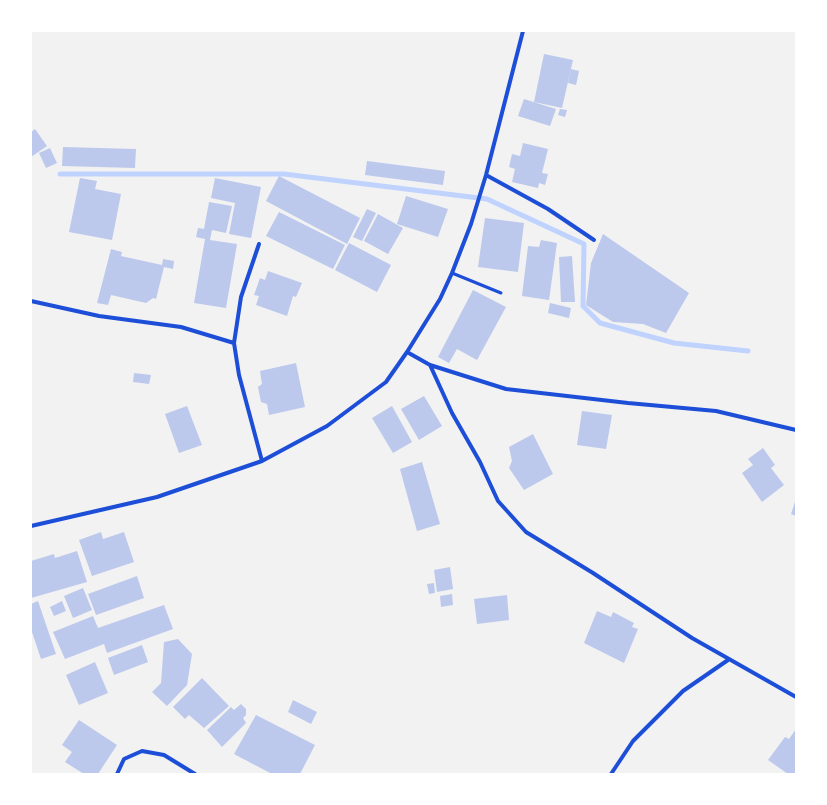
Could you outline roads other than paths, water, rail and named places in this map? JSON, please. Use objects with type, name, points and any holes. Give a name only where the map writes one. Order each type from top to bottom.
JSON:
[{"type":"street","points":[[31,526],[157,497],[262,461],[333,422],[386,382],[407,352],[440,299],[452,273],[471,224],[486,175],[523,31]]},
{"type":"street","points":[[486,175],[548,209],[594,240]]},
{"type":"street","points":[[259,244],[241,297],[234,343],[239,375],[262,461]]},
{"type":"street","points":[[31,301],[100,316],[181,327],[234,343]]},
{"type":"street","points":[[407,352],[430,365],[506,389],[628,403],[716,411],[796,430]]},
{"type":"street","points":[[430,365],[452,413],[480,462],[498,501],[526,532],[593,573],[692,638],[728,660],[796,697]]},
{"type":"street","points":[[611,774],[633,741],[683,691],[728,660]]},
{"type":"street","points":[[117,774],[124,759],[142,751],[164,756],[195,774]]},
{"type":"lane","points":[[452,273],[501,293]]},
{"type":"waterway","points":[[60,174],[284,174],[487,199],[584,244],[583,306],[600,323],[674,343],[748,351]]}]
